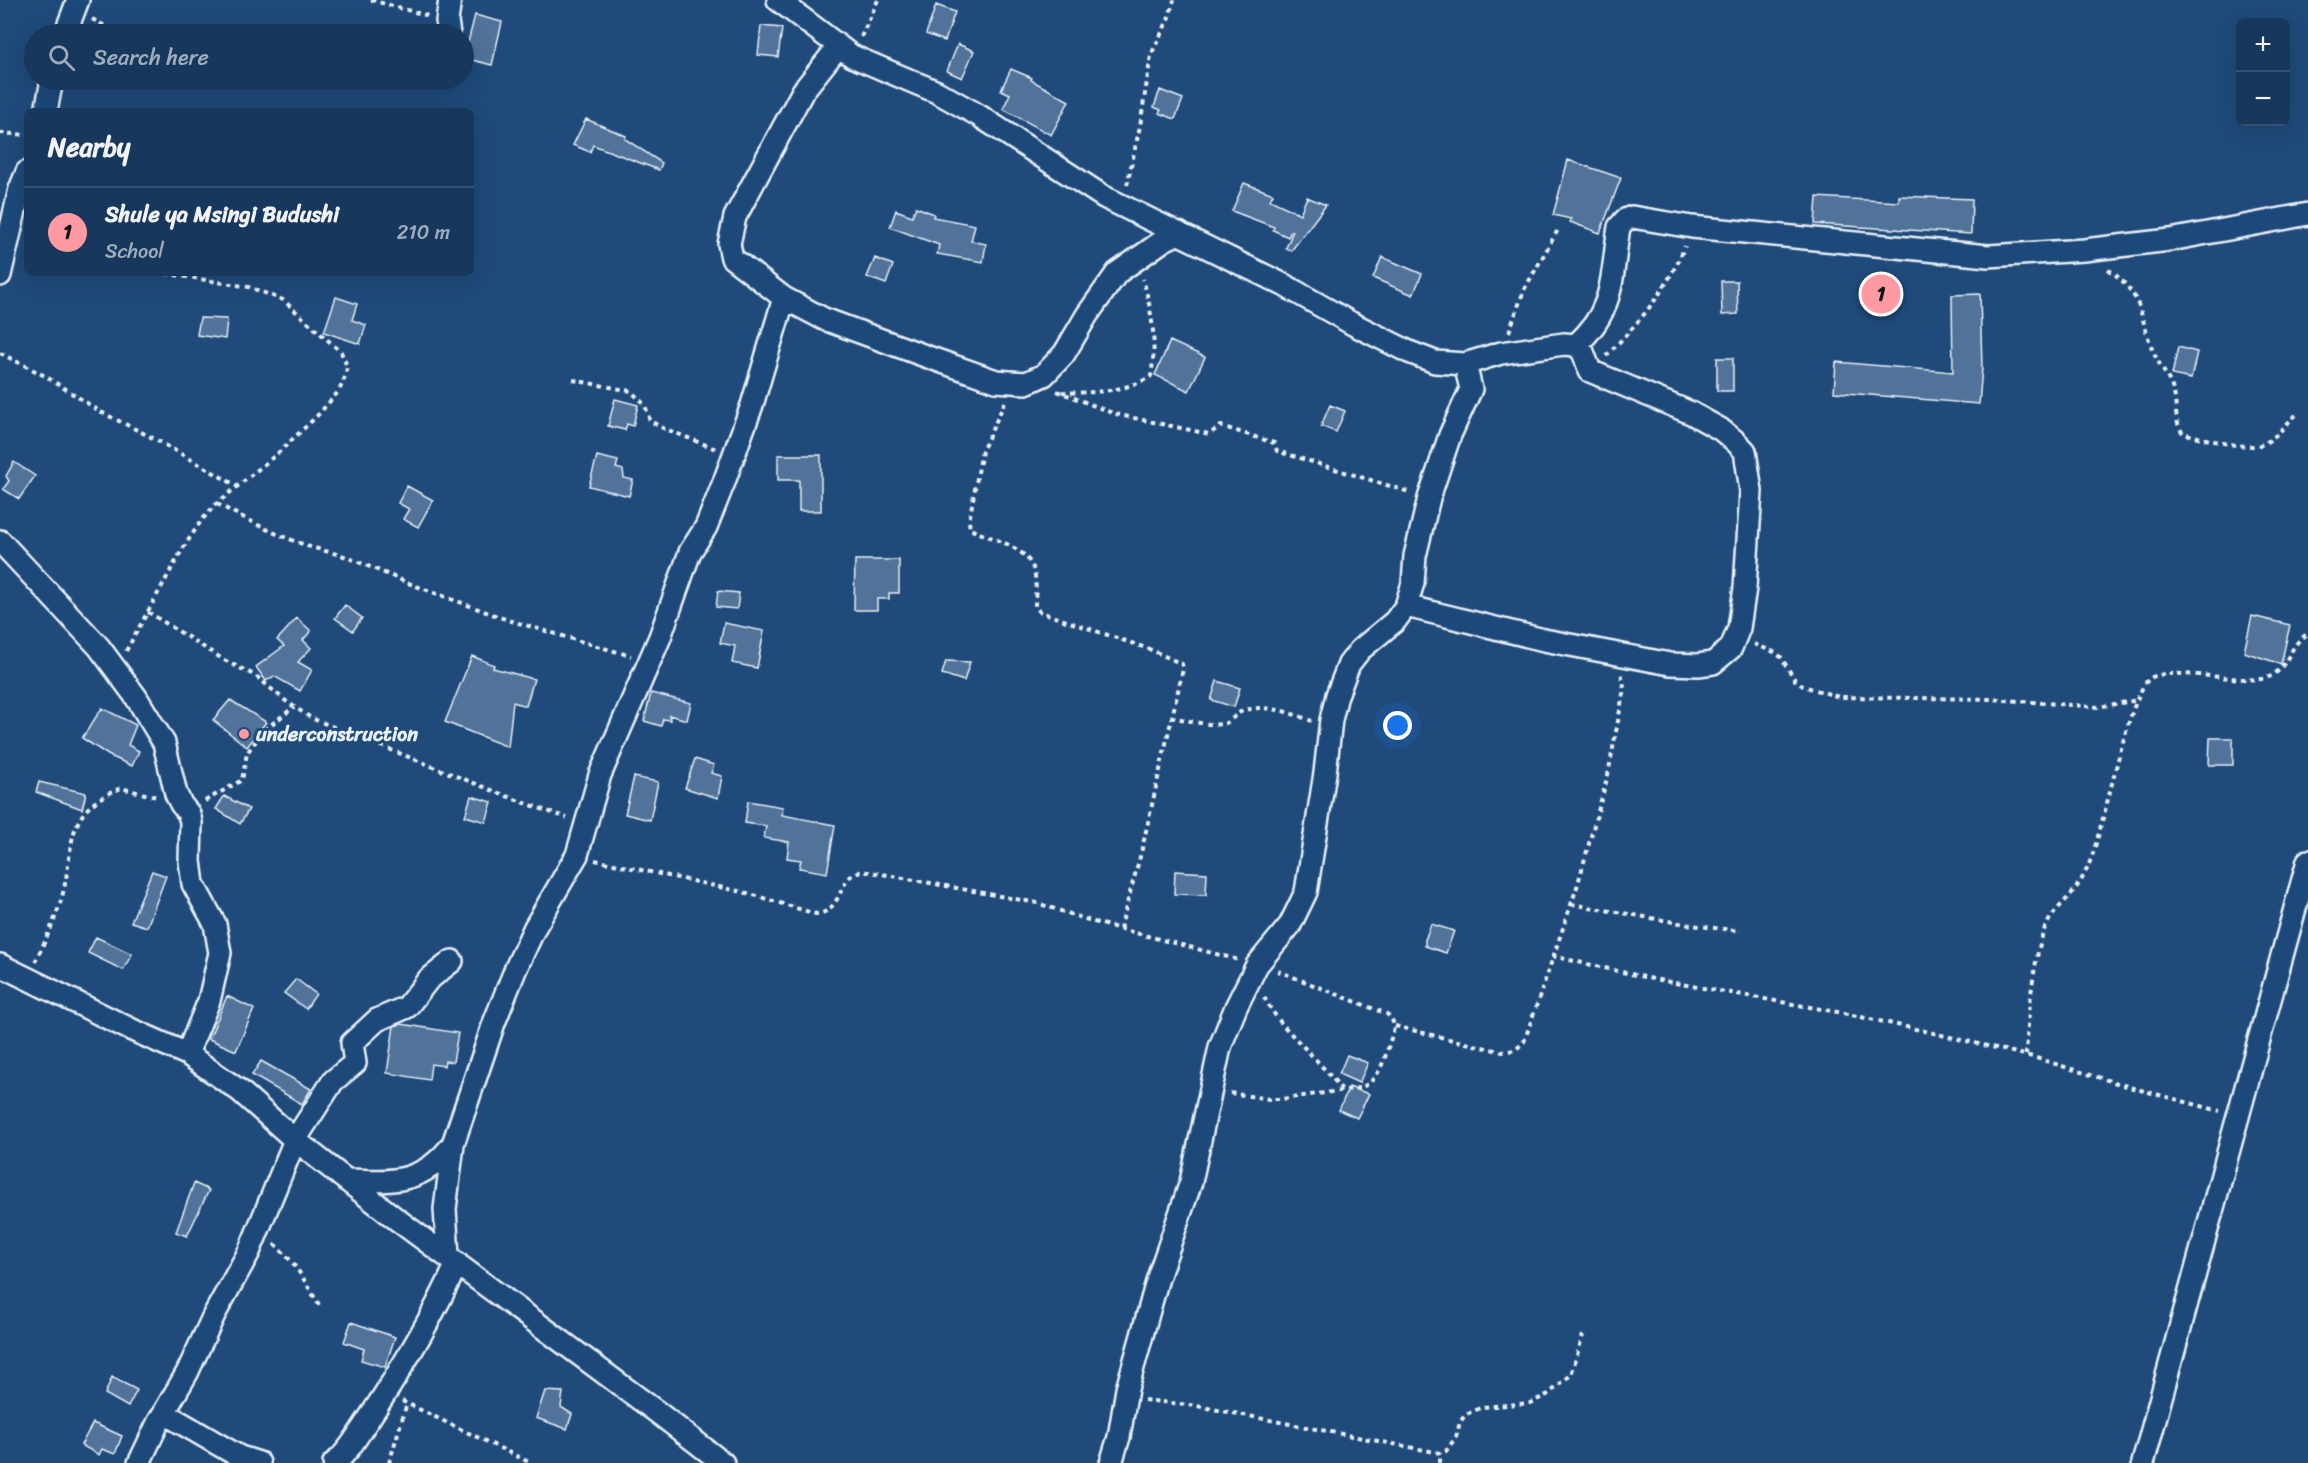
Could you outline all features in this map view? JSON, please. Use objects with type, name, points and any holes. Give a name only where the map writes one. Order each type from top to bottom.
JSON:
[{"type":"street","points":[[778,0],[845,52],[947,98],[1004,130],[1104,197],[1284,285],[1382,339],[1435,362],[1465,364],[1501,352],[1564,344],[1576,345],[1583,351],[1590,371],[1691,413],[1720,429],[1745,451],[1751,491],[1745,588],[1736,638],[1723,657],[1713,663],[1670,664],[1544,640],[1406,606]]},
{"type":"street","points":[[69,24],[76,4]]},
{"type":"street","points":[[845,52],[803,91],[735,218],[731,232],[729,244],[732,258],[784,298],[824,319],[996,381],[1020,382],[1044,375],[1065,354],[1117,273],[1164,240],[1179,233]]},
{"type":"street","points":[[47,108],[50,90]]},
{"type":"street","points":[[0,275],[24,179]]},
{"type":"street","points":[[1576,345],[1595,326],[1608,299],[1619,227],[1625,220],[1636,218],[1692,227],[1988,256],[2084,250],[2170,240],[2308,214]]},
{"type":"street","points":[[334,1463],[352,1443],[385,1394],[436,1309],[452,1260],[445,1209],[453,1144],[494,1023],[535,927],[577,855],[600,775],[660,637],[690,552],[706,527],[753,405],[784,298]]},
{"type":"street","points":[[1111,1463],[1119,1437],[1125,1398],[1158,1278],[1191,1182],[1220,1047],[1236,1006],[1255,970],[1290,925],[1306,892],[1336,695],[1349,664],[1360,650],[1395,621],[1406,606],[1413,583],[1415,556],[1429,498],[1450,435],[1470,389],[1465,364]]},
{"type":"street","points":[[0,541],[99,647],[162,738],[191,822],[190,861],[195,892],[215,924],[220,953],[209,1001],[187,1054]]},
{"type":"street","points":[[2143,1463],[2308,861]]},
{"type":"street","points":[[139,1463],[187,1373],[214,1315],[240,1269],[296,1140],[333,1081],[356,1063],[352,1042],[377,1020],[407,1006],[428,980],[452,961]]},
{"type":"street","points":[[1,968],[187,1054],[240,1091],[346,1180],[723,1463]]},
{"type":"street","points":[[346,1180],[385,1182],[412,1176],[441,1161],[453,1144]]},
{"type":"street","points":[[164,1413],[240,1457],[259,1463]]},
{"type":"path","points":[[371,0],[449,18]]},
{"type":"path","points":[[845,52],[878,0]]},
{"type":"path","points":[[1122,206],[1140,126],[1151,55],[1168,20],[1174,0]]},
{"type":"path","points":[[76,4],[105,24]]},
{"type":"path","points":[[0,133],[24,135]]},
{"type":"path","points":[[1590,371],[1636,326],[1662,292],[1673,274],[1692,227]]},
{"type":"path","points":[[1501,352],[1524,290],[1559,228]]},
{"type":"path","points":[[2084,250],[2125,281],[2134,292],[2141,308],[2151,347],[2174,393],[2178,422],[2183,433],[2244,446],[2256,446],[2264,444],[2296,415]]},
{"type":"path","points":[[1056,391],[1085,392],[1127,387],[1140,384],[1151,376],[1154,362],[1154,323],[1137,258]]},
{"type":"path","points":[[116,670],[182,550],[201,521],[216,504],[308,425],[339,391],[346,375],[347,366],[341,352],[283,300],[249,286],[182,276]]},
{"type":"path","points":[[0,353],[45,376],[101,412],[155,439],[237,486]]},
{"type":"path","points":[[573,380],[631,391],[645,405],[650,421],[734,456]]},
{"type":"path","points":[[1120,929],[1155,794],[1183,669],[1182,664],[1149,649],[1040,612],[1035,606],[1032,564],[1011,547],[970,529],[969,521],[982,451],[1020,382],[1056,391],[1115,414],[1209,434],[1221,426],[1274,443],[1277,451],[1429,498]]},
{"type":"path","points":[[216,504],[272,532],[307,546],[344,556],[497,616],[649,661]]},
{"type":"path","points":[[148,612],[224,660],[256,676],[311,718],[514,799],[587,825]]},
{"type":"path","points":[[2026,1055],[2029,1014],[2043,933],[2052,914],[2082,879],[2093,853],[2142,687],[2149,678],[2157,675],[2172,674],[2243,680],[2269,678],[2280,670],[2299,640],[2308,634]]},
{"type":"path","points":[[1736,638],[1777,654],[1795,680],[1803,686],[1839,697],[1992,699],[2098,707],[2138,700]]},
{"type":"path","points":[[1395,1026],[1503,1052],[1515,1050],[1524,1042],[1571,904],[1608,775],[1624,682],[1610,652]]},
{"type":"path","points":[[27,979],[54,924],[69,862],[70,840],[80,817],[93,802],[121,788],[185,809],[242,780],[246,753],[264,730],[294,707]]},
{"type":"path","points":[[1171,717],[1205,724],[1225,724],[1239,712],[1267,709],[1289,712],[1330,728]]},
{"type":"path","points":[[577,855],[747,893],[816,914],[825,912],[835,903],[851,875],[858,872],[871,872],[1037,903],[1255,970],[1296,977],[1387,1014],[1395,1026],[1377,1075],[1369,1085],[1343,1091],[1269,1099],[1210,1089]]},
{"type":"path","points":[[1571,904],[1691,925],[1740,931]]},
{"type":"path","points":[[1552,956],[1653,979],[1843,1013],[2026,1055],[2133,1088],[2238,1115]]},
{"type":"path","points":[[1255,970],[1279,1022],[1315,1058],[1343,1091]]},
{"type":"path","points":[[257,1230],[284,1252],[302,1275],[319,1305]]},
{"type":"path","points":[[1125,1398],[1197,1406],[1440,1453],[1446,1450],[1456,1437],[1460,1422],[1466,1414],[1483,1407],[1530,1402],[1547,1395],[1563,1382],[1571,1375],[1583,1335]]},
{"type":"path","points":[[385,1394],[531,1463]]},
{"type":"path","points":[[389,1463],[407,1403]]},
{"type":"path","points":[[1440,1453],[1440,1463]]},
{"type":"building","points":[[936,5],[955,12],[945,41],[926,34]]},
{"type":"building","points":[[475,15],[502,22],[492,65],[474,60],[473,24]]},
{"type":"building","points":[[761,26],[782,28],[778,57],[758,55]]},
{"type":"building","points":[[958,44],[974,51],[962,78],[947,71]]},
{"type":"building","points":[[1011,69],[1032,78],[1031,80],[1069,101],[1051,135],[1003,109],[1010,94],[1001,90]]},
{"type":"building","points":[[1160,90],[1183,99],[1175,119],[1159,113],[1161,110],[1154,107]]},
{"type":"building","points":[[586,119],[626,136],[625,139],[662,163],[659,170],[593,145],[590,152],[573,145]]},
{"type":"building","points":[[1568,160],[1621,178],[1600,233],[1570,222],[1571,219],[1553,215]]},
{"type":"building","points":[[1244,183],[1273,194],[1270,200],[1300,214],[1307,197],[1326,205],[1291,251],[1286,248],[1293,231],[1288,237],[1273,230],[1274,227],[1232,211]]},
{"type":"building","points":[[1899,196],[1972,199],[1971,234],[1815,224],[1817,197],[1899,202]]},
{"type":"building","points":[[916,207],[934,214],[933,217],[975,225],[971,241],[986,244],[983,262],[937,254],[939,245],[890,227],[896,210],[912,216]]},
{"type":"building","points":[[1382,257],[1422,274],[1413,295],[1373,278]]},
{"type":"building","points":[[875,258],[893,265],[886,284],[867,277]]},
{"type":"building","points":[[1721,281],[1737,281],[1738,314],[1722,315]]},
{"type":"building","points":[[1980,294],[1982,368],[1979,404],[1834,392],[1836,362],[1953,372],[1952,295]]},
{"type":"building","points":[[336,297],[357,304],[352,320],[366,325],[360,344],[324,332]]},
{"type":"building","points":[[200,318],[227,319],[225,339],[197,335]]},
{"type":"building","points":[[1170,341],[1205,357],[1189,391],[1155,375]]},
{"type":"building","points":[[2178,347],[2197,352],[2191,379],[2172,375]]},
{"type":"building","points":[[1717,358],[1733,358],[1733,391],[1717,391]]},
{"type":"building","points":[[615,399],[638,405],[633,426],[627,424],[625,430],[608,426]]},
{"type":"building","points":[[1330,405],[1345,411],[1336,432],[1321,426]]},
{"type":"building","points":[[778,455],[821,455],[821,511],[799,511],[799,480],[778,480]]},
{"type":"building","points":[[597,456],[618,461],[616,468],[623,470],[624,478],[633,480],[629,496],[589,486]]},
{"type":"building","points":[[14,462],[35,476],[19,499],[3,489],[9,481],[6,476]]},
{"type":"building","points":[[407,486],[433,500],[418,527],[403,519],[409,509],[398,503]]},
{"type":"building","points":[[855,560],[899,560],[899,593],[889,593],[889,599],[877,599],[877,610],[854,610]]},
{"type":"building","points":[[718,591],[739,593],[737,609],[716,607]]},
{"type":"building","points":[[345,605],[362,618],[353,631],[335,618]]},
{"type":"building","points":[[2252,616],[2290,625],[2281,664],[2244,652]]},
{"type":"building","points":[[297,618],[311,631],[303,640],[311,648],[298,662],[312,670],[300,691],[274,676],[266,681],[256,667],[284,646],[277,640]]},
{"type":"building","points":[[724,623],[764,631],[757,668],[732,663],[735,646],[720,643]]},
{"type":"building","points":[[472,656],[494,665],[493,668],[534,679],[526,706],[513,702],[508,747],[445,722]]},
{"type":"building","points":[[946,661],[970,662],[964,681],[942,674]]},
{"type":"building","points":[[1217,681],[1240,688],[1234,707],[1211,700]]},
{"type":"building","points":[[651,693],[691,703],[687,720],[669,715],[670,720],[663,719],[661,726],[644,721]]},
{"type":"building","name":"underconstruction","points":[[230,700],[266,722],[247,747],[213,720]]},
{"type":"building","points":[[102,708],[136,725],[128,745],[139,751],[132,766],[108,755],[82,738]]},
{"type":"building","points":[[2210,738],[2233,738],[2233,765],[2209,765]]},
{"type":"building","points":[[695,759],[714,765],[711,773],[722,776],[718,798],[685,788]]},
{"type":"building","points":[[634,777],[658,782],[650,820],[625,814]]},
{"type":"building","points":[[39,782],[86,793],[82,809],[36,792]]},
{"type":"building","points":[[224,796],[249,809],[240,824],[216,809]]},
{"type":"building","points":[[471,796],[492,802],[486,822],[465,816]]},
{"type":"building","points":[[748,801],[783,807],[782,815],[835,825],[827,873],[799,868],[801,860],[787,858],[789,842],[764,838],[766,826],[745,823]]},
{"type":"building","points":[[152,871],[166,876],[147,927],[131,922]]},
{"type":"building","points":[[1175,871],[1207,873],[1206,895],[1174,894]]},
{"type":"building","points":[[1431,924],[1454,931],[1446,953],[1425,946]]},
{"type":"building","points":[[96,937],[132,954],[123,970],[88,953]]},
{"type":"building","points":[[296,979],[316,994],[306,1009],[284,993]]},
{"type":"building","points":[[227,996],[254,1009],[236,1051],[209,1039]]},
{"type":"building","points":[[401,1024],[458,1033],[453,1062],[445,1061],[444,1066],[431,1064],[429,1080],[387,1073],[394,1026]]},
{"type":"building","points":[[1347,1055],[1368,1063],[1359,1083],[1339,1074]]},
{"type":"building","points":[[261,1061],[311,1089],[302,1104],[252,1075]]},
{"type":"building","points":[[1349,1087],[1369,1094],[1357,1118],[1339,1110]]},
{"type":"building","points":[[194,1183],[209,1190],[187,1236],[176,1232]]},
{"type":"building","points":[[351,1322],[395,1337],[385,1367],[361,1360],[364,1349],[344,1342]]},
{"type":"building","points":[[112,1377],[137,1390],[128,1407],[105,1394]]},
{"type":"building","points":[[545,1391],[563,1392],[561,1407],[572,1414],[567,1429],[536,1418]]},
{"type":"building","points":[[93,1423],[122,1436],[115,1454],[102,1449],[99,1455],[81,1445]]},
{"type":"place","name":"Shule ya Msingi Budushi","points":[[1881,294]]},
{"type":"place","name":"underconstruction","points":[[244,734]]}]
